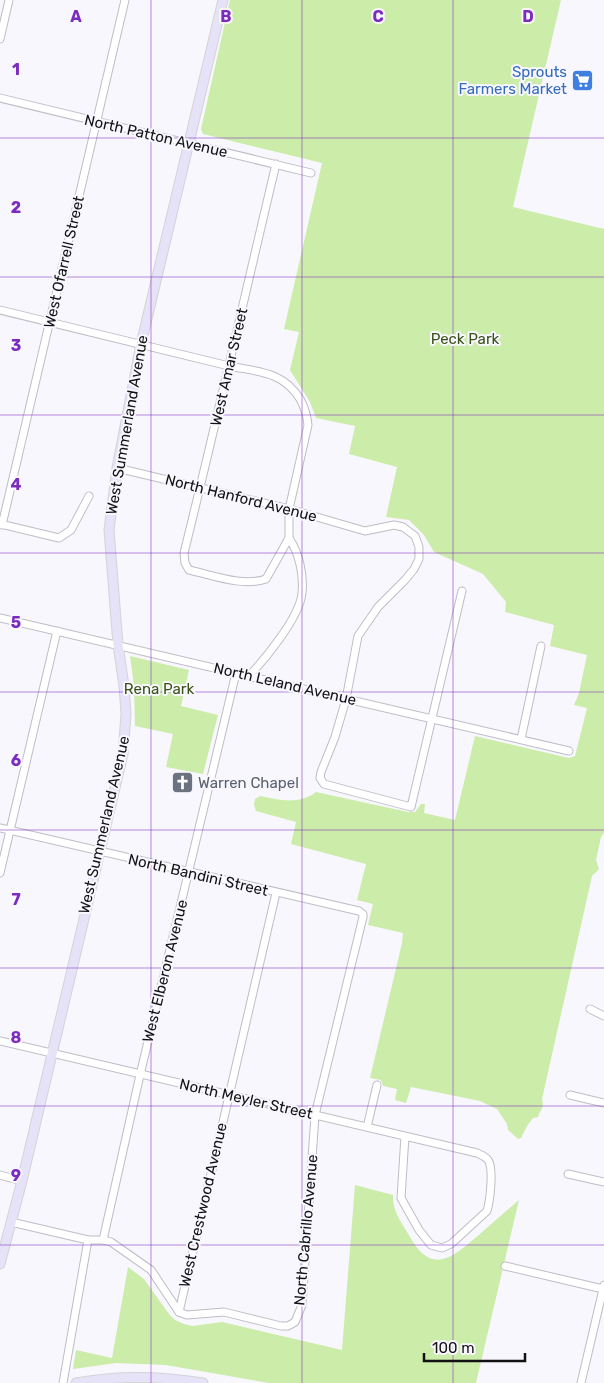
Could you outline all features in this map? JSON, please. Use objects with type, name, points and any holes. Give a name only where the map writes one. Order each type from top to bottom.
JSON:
[{"type":"main road","name":"West Summerland Avenue","points":[[0,1264],[22,1181],[118,776],[125,734],[124,686],[118,645],[109,530],[117,468],[140,344],[222,0]]},
{"type":"main road","points":[[76,1383],[130,1377],[169,1378],[203,1383]]},
{"type":"street","points":[[0,39],[9,0]]},
{"type":"street","name":"West Ofarrell Street","points":[[1,525],[98,122],[125,0]]},
{"type":"street","name":"North Patton Avenue","points":[[0,98],[312,173]]},
{"type":"street","name":"West Amar Street","points":[[276,164],[201,488],[184,553],[185,563],[189,570],[228,579],[256,582],[266,579],[289,538]]},
{"type":"street","points":[[0,310],[276,376],[287,383],[307,412],[308,425],[289,509],[289,538],[295,547],[303,580],[302,595],[291,621],[262,662],[249,676]]},
{"type":"street","name":"North Hanford Avenue","points":[[117,468],[289,509],[365,531],[394,525],[403,527],[415,536],[419,547],[419,559],[414,570],[378,607],[358,636],[346,698]]},
{"type":"street","points":[[1,525],[59,538],[70,530],[89,496]]},
{"type":"street","points":[[346,698],[335,737],[320,778],[324,784],[411,806],[462,591]]},
{"type":"street","name":"North Leland Avenue","points":[[0,618],[569,751]]},
{"type":"street","points":[[0,873],[57,631]]},
{"type":"street","points":[[521,740],[541,646]]},
{"type":"street","name":"West Elberon Avenue","points":[[103,1240],[140,1075],[236,673]]},
{"type":"street","name":"North Bandini Street","points":[[0,828],[359,911],[363,914],[363,917]]},
{"type":"street","name":"West Crestwood Avenue","points":[[179,1312],[276,893]]},
{"type":"street","name":"North Cabrillo Avenue","points":[[179,1312],[187,1315],[224,1312],[288,1326],[296,1322],[302,1305],[315,1115],[363,917]]},
{"type":"street","points":[[590,1009],[604,1016]]},
{"type":"street","name":"North Meyler Street","points":[[0,1041],[228,1096],[315,1115],[478,1153],[489,1162],[491,1169],[487,1211],[451,1244],[442,1248],[431,1245],[419,1230],[401,1198],[405,1136]]},
{"type":"street","points":[[367,1127],[377,1085]]},
{"type":"street","points":[[570,1095],[604,1104]]},
{"type":"street","points":[[568,1174],[604,1182]]},
{"type":"street","points":[[0,1175],[22,1181]]},
{"type":"street","points":[[12,1222],[88,1240],[111,1242],[152,1270],[179,1312]]},
{"type":"street","points":[[63,1383],[88,1240]]},
{"type":"street","points":[[505,1266],[604,1287],[581,1383]]},
{"type":"green space","name":"Peck Park","points":[[230,0],[561,0],[513,207],[604,229],[604,833],[601,837],[596,860],[599,869],[592,876],[542,1099],[543,1107],[538,1117],[533,1118],[521,1138],[518,1139],[508,1130],[507,1124],[497,1109],[480,1101],[411,1087],[406,1103],[395,1100],[397,1089],[383,1086],[381,1080],[370,1078],[403,933],[368,925],[373,904],[357,900],[366,864],[291,844],[296,822],[256,811],[254,805],[255,799],[260,796],[282,800],[296,800],[316,792],[408,812],[415,812],[421,804],[425,804],[424,813],[455,820],[475,736],[569,758],[575,756],[587,708],[574,705],[579,693],[587,655],[550,646],[554,625],[505,612],[506,602],[483,574],[434,552],[424,535],[409,520],[386,517],[397,467],[349,454],[355,426],[316,418],[310,402],[290,370],[299,332],[284,329],[322,163],[203,134],[201,129]]},
{"type":"green space","name":"Rena Park","points":[[130,656],[189,670],[181,706],[218,715],[203,774],[166,767],[173,734],[135,726],[134,686]]},
{"type":"green space","points":[[355,1185],[393,1195],[396,1212],[410,1237],[419,1250],[427,1257],[436,1260],[444,1259],[462,1249],[519,1200],[476,1383],[269,1383],[166,1365],[116,1363],[73,1369],[76,1350],[112,1358],[128,1267],[144,1279],[169,1314],[175,1320],[184,1324],[192,1326],[222,1322],[342,1350]]},
{"type":"place","name":"Sprouts Farmers Market","points":[[583,81]]},
{"type":"place","name":"Warren Chapel","points":[[182,783]]}]
